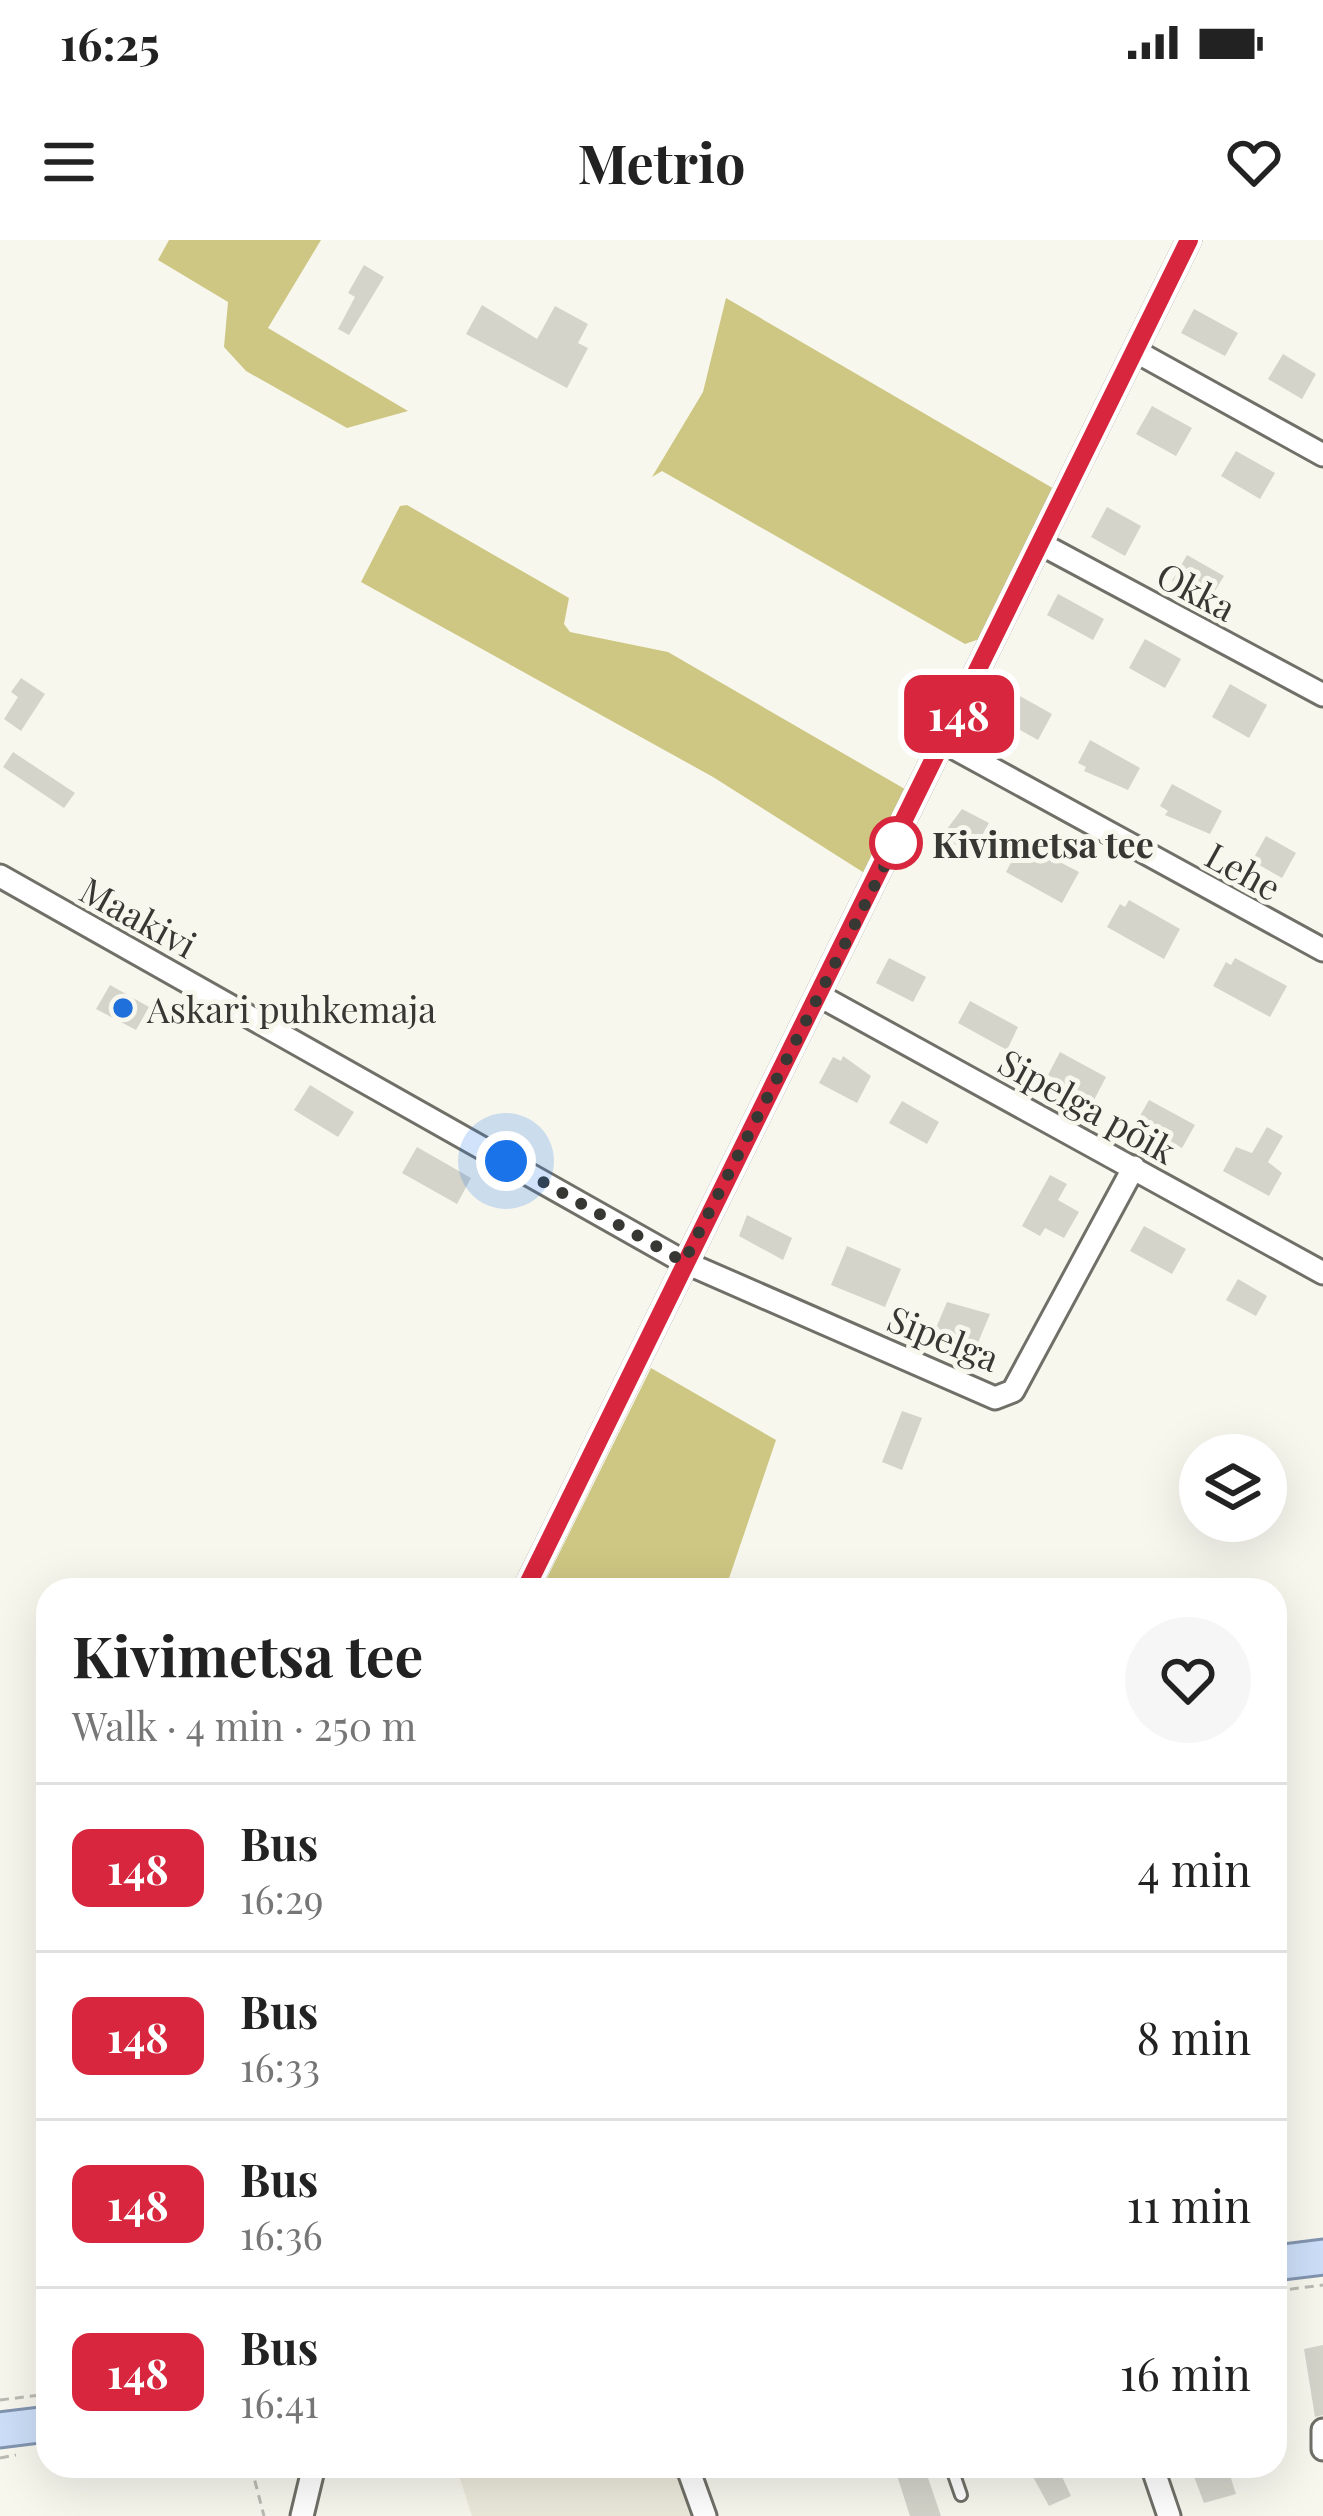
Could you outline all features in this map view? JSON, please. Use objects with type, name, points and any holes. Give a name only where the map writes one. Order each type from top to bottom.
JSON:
[{"type":"main road","points":[[1287,2262],[1323,2257]]},
{"type":"main road","points":[[0,2430],[36,2426]]},
{"type":"street","points":[[531,1578],[1189,240]]},
{"type":"street","points":[[1136,352],[1323,455]]},
{"type":"street","name":"Okka","points":[[1041,544],[1323,694]]},
{"type":"street","name":"Lehe","points":[[945,743],[1323,950]]},
{"type":"street","name":"Maakivi","points":[[0,876],[684,1262]]},
{"type":"street","name":"Sipelga põik","points":[[820,996],[1323,1273]]},
{"type":"street","name":"Sipelga","points":[[684,1262],[995,1398],[1013,1391],[1134,1168]]},
{"type":"street","points":[[1323,2430],[1323,2449]]},
{"type":"street","points":[[299,2478],[303,2510]]},
{"type":"street","points":[[303,2510],[311,2478]]},
{"type":"street","points":[[691,2478],[705,2516]]},
{"type":"street","points":[[1156,2478],[1169,2516]]},
{"type":"lane","points":[[955,2478],[961,2495]]},
{"type":"path","points":[[1287,2289],[1323,2285]]},
{"type":"path","points":[[0,2400],[36,2396]]},
{"type":"path","points":[[254,2478],[264,2516]]},
{"type":"shaded area","points":[[169,240],[321,240],[268,328],[408,411],[347,428],[246,371],[224,347],[228,302],[158,260]]},
{"type":"shaded area","points":[[726,298],[1056,490],[988,636],[965,644],[662,471],[652,477],[703,392]]},
{"type":"shaded area","points":[[407,505],[569,598],[564,624],[570,632],[668,652],[910,792],[869,876],[713,777],[361,582],[400,506]]},
{"type":"shaded area","points":[[651,1368],[776,1440],[729,1578],[547,1578]]},
{"type":"shaded area","points":[[460,2478],[679,2478],[692,2516],[472,2516]]},
{"type":"building","points":[[364,265],[384,277],[349,335],[338,329],[355,297],[348,293]]},
{"type":"building","points":[[482,305],[537,339],[555,306],[588,324],[578,343],[588,348],[567,388],[466,334]]},
{"type":"building","points":[[1194,309],[1238,333],[1225,356],[1181,333]]},
{"type":"building","points":[[1283,354],[1316,374],[1302,399],[1268,379]]},
{"type":"building","points":[[1152,406],[1192,428],[1176,456],[1136,434]]},
{"type":"building","points":[[1236,451],[1275,473],[1260,499],[1221,476]]},
{"type":"building","points":[[1107,507],[1141,526],[1125,556],[1091,537]]},
{"type":"building","points":[[1187,555],[1224,576],[1210,599],[1172,581]]},
{"type":"building","points":[[1058,594],[1104,619],[1093,640],[1047,615]]},
{"type":"building","points":[[1145,639],[1181,659],[1165,688],[1129,668]]},
{"type":"building","points":[[21,678],[45,694],[21,731],[4,719],[18,697],[11,692]]},
{"type":"building","points":[[1230,684],[1267,705],[1249,738],[1212,717]]},
{"type":"building","points":[[1018,695],[1052,714],[1038,740],[1004,721]]},
{"type":"building","points":[[1090,740],[1140,768],[1128,790],[1084,771],[1086,767],[1078,763]]},
{"type":"building","points":[[13,752],[75,793],[64,808],[3,767]]},
{"type":"building","points":[[1172,784],[1222,811],[1210,834],[1165,815],[1168,811],[1160,806]]},
{"type":"building","points":[[962,809],[989,823],[972,854],[941,837]]},
{"type":"building","points":[[1266,836],[1296,853],[1282,878],[1252,861]]},
{"type":"building","points":[[1027,845],[1079,872],[1062,903],[1006,872],[1018,849],[1023,851]]},
{"type":"building","points":[[1129,900],[1180,929],[1164,959],[1107,927],[1120,904],[1125,907]]},
{"type":"building","points":[[889,958],[926,977],[913,1002],[876,983]]},
{"type":"building","points":[[1235,958],[1287,986],[1270,1017],[1213,986],[1226,962],[1231,965]]},
{"type":"building","name":"Askari puhkemaja","points":[[110,985],[149,1007],[136,1030],[96,1009]]},
{"type":"building","points":[[970,1001],[1018,1027],[1007,1050],[958,1023]]},
{"type":"building","points":[[1060,1052],[1106,1077],[1094,1100],[1048,1075]]},
{"type":"building","points":[[843,1056],[871,1076],[857,1103],[819,1083],[833,1057],[841,1061]]},
{"type":"building","points":[[310,1085],[354,1112],[338,1137],[294,1110]]},
{"type":"building","points":[[1149,1100],[1195,1125],[1182,1148],[1136,1123]]},
{"type":"building","points":[[902,1101],[939,1122],[927,1144],[889,1123]]},
{"type":"building","points":[[1267,1127],[1283,1136],[1268,1162],[1282,1173],[1269,1196],[1223,1171],[1236,1147],[1252,1153]]},
{"type":"building","points":[[417,1147],[471,1178],[457,1204],[402,1173]]},
{"type":"building","points":[[1050,1175],[1067,1184],[1058,1200],[1079,1212],[1064,1238],[1045,1228],[1040,1236],[1022,1226]]},
{"type":"building","points":[[747,1215],[792,1238],[783,1260],[739,1236]]},
{"type":"building","points":[[1144,1226],[1186,1249],[1172,1274],[1130,1251]]},
{"type":"building","points":[[847,1246],[901,1269],[885,1307],[831,1285]]},
{"type":"building","points":[[1238,1279],[1267,1296],[1256,1316],[1226,1300]]},
{"type":"building","points":[[947,1302],[990,1314],[977,1345],[936,1328]]},
{"type":"building","points":[[902,1411],[922,1418],[902,1470],[882,1462]]},
{"type":"building","points":[[1323,2345],[1323,2415],[1315,2417],[1304,2349]]},
{"type":"building","points":[[898,2478],[928,2478],[941,2516],[910,2516]]},
{"type":"building","points":[[1034,2478],[1063,2478],[1071,2496],[1049,2506]]},
{"type":"building","points":[[1195,2478],[1231,2478],[1236,2494],[1204,2503]]},
{"type":"bus line","name":"148","points":[[531,1578],[1189,240]]},
{"type":"place","name":"Kivimetsa tee","points":[[896,843]]},
{"type":"place","name":"Askari puhkemaja","points":[[123,1008]]},
{"type":"route","points":[[506,1161],[684,1262],[896,843]]}]
